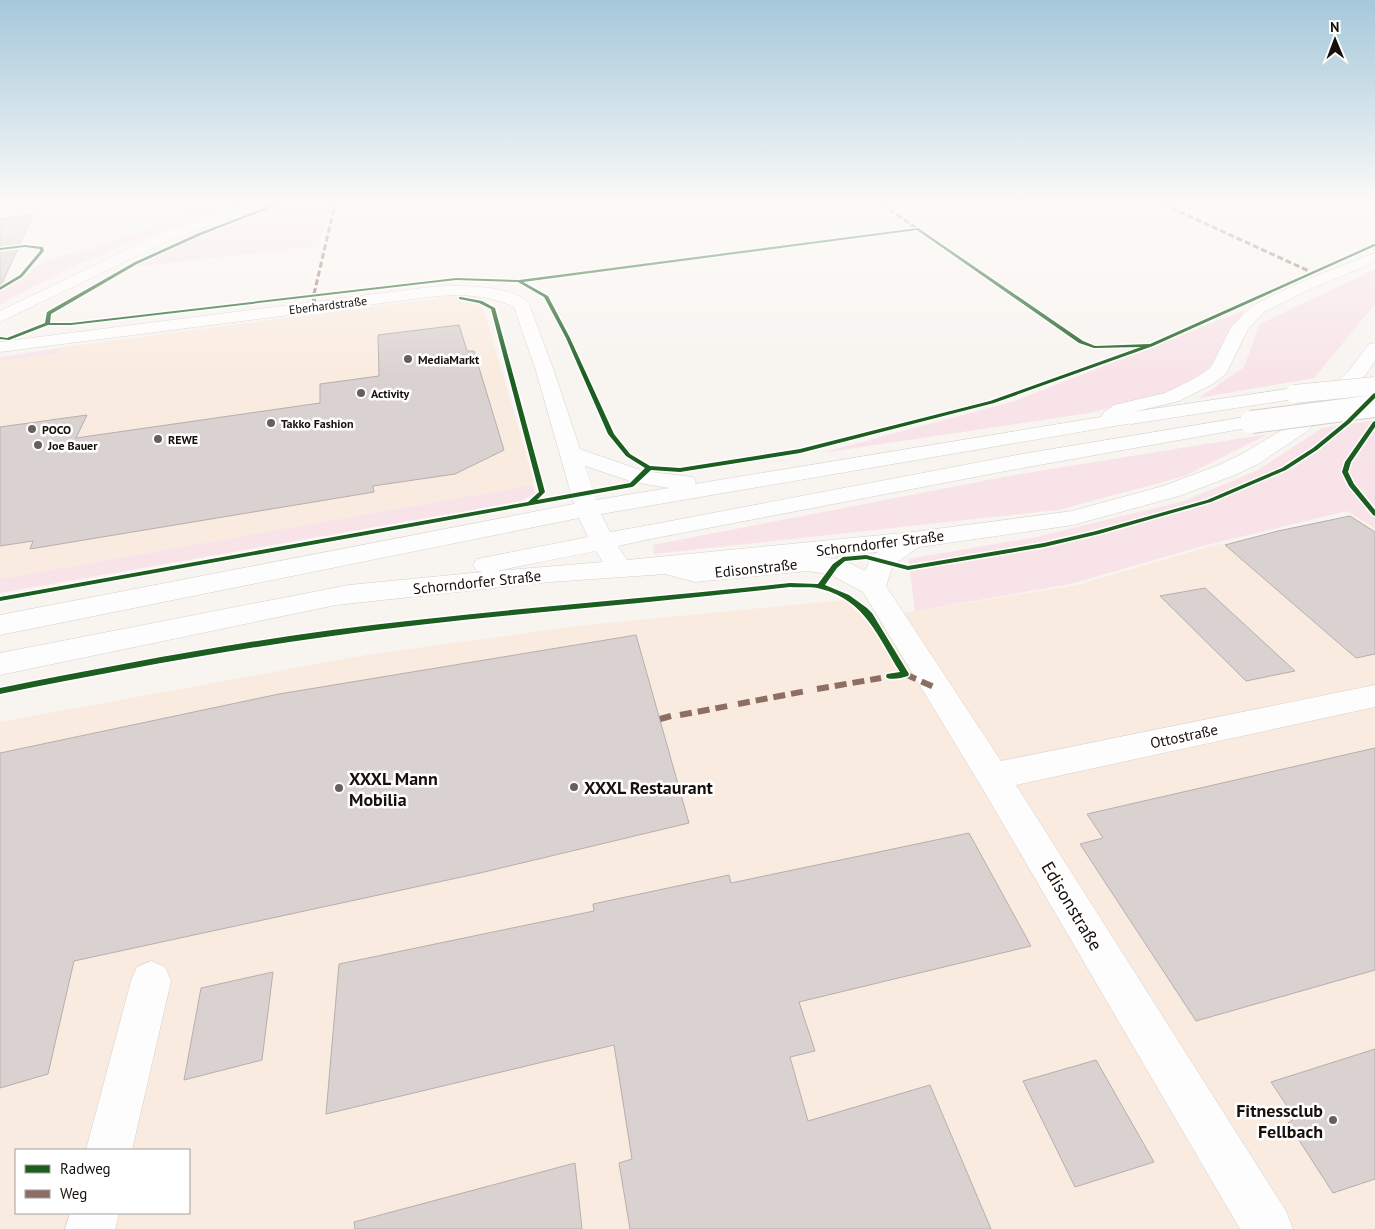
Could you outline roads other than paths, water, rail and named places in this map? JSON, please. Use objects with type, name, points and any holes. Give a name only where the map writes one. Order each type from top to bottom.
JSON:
[{"type":"main road","points":[[87,335],[43,336],[24,333],[1,316],[114,261]]},
{"type":"main road","points":[[1099,423],[1121,410],[1172,397],[1206,380],[1219,370],[1240,327],[1258,309],[1302,287],[1364,261]]},
{"type":"main road","name":"Eberhardstraße","points":[[0,347],[430,292],[482,291],[504,295],[521,304],[545,371],[587,509],[602,541],[620,569]]},
{"type":"main road","name":"Schorndorfer Straße","points":[[332,597],[537,575],[666,566],[913,540],[1073,518],[1171,491],[1227,470],[1271,446],[1299,428],[1355,376],[1375,348]]},
{"type":"main road","points":[[0,624],[587,509],[1131,418],[1294,394],[1375,386]]},
{"type":"main road","points":[[0,664],[602,541],[1032,459],[1251,422],[1375,406]]},
{"type":"main road","points":[[570,453],[639,478],[657,481],[759,480]]},
{"type":"main road","points":[[873,586],[882,561],[913,540]]},
{"type":"main road","name":"Edisonstraße","points":[[666,566],[695,574],[807,563],[835,566],[873,586],[993,776],[1268,1229]]},
{"type":"main road","name":"Ottostraße","points":[[993,776],[1375,696]]},
{"type":"main road","points":[[109,1149],[151,981]]},
{"type":"main road","points":[[90,1229],[94,1214]]},
{"type":"place","name":"MediaMarkt","points":[[408,359]]},
{"type":"place","name":"Activity","points":[[361,393]]},
{"type":"place","name":"Takko Fashion","points":[[271,423]]},
{"type":"place","name":"POCO","points":[[32,429]]},
{"type":"place","name":"REWE","points":[[158,439]]},
{"type":"place","name":"Joe Bauer","points":[[38,445]]},
{"type":"place","name":"XXXL Restaurant","points":[[574,787]]},
{"type":"place","name":"XXXL Mann Mobilia","points":[[339,788]]},
{"type":"place","name":"Fitnessclub Fellbach","points":[[1333,1120]]}]
